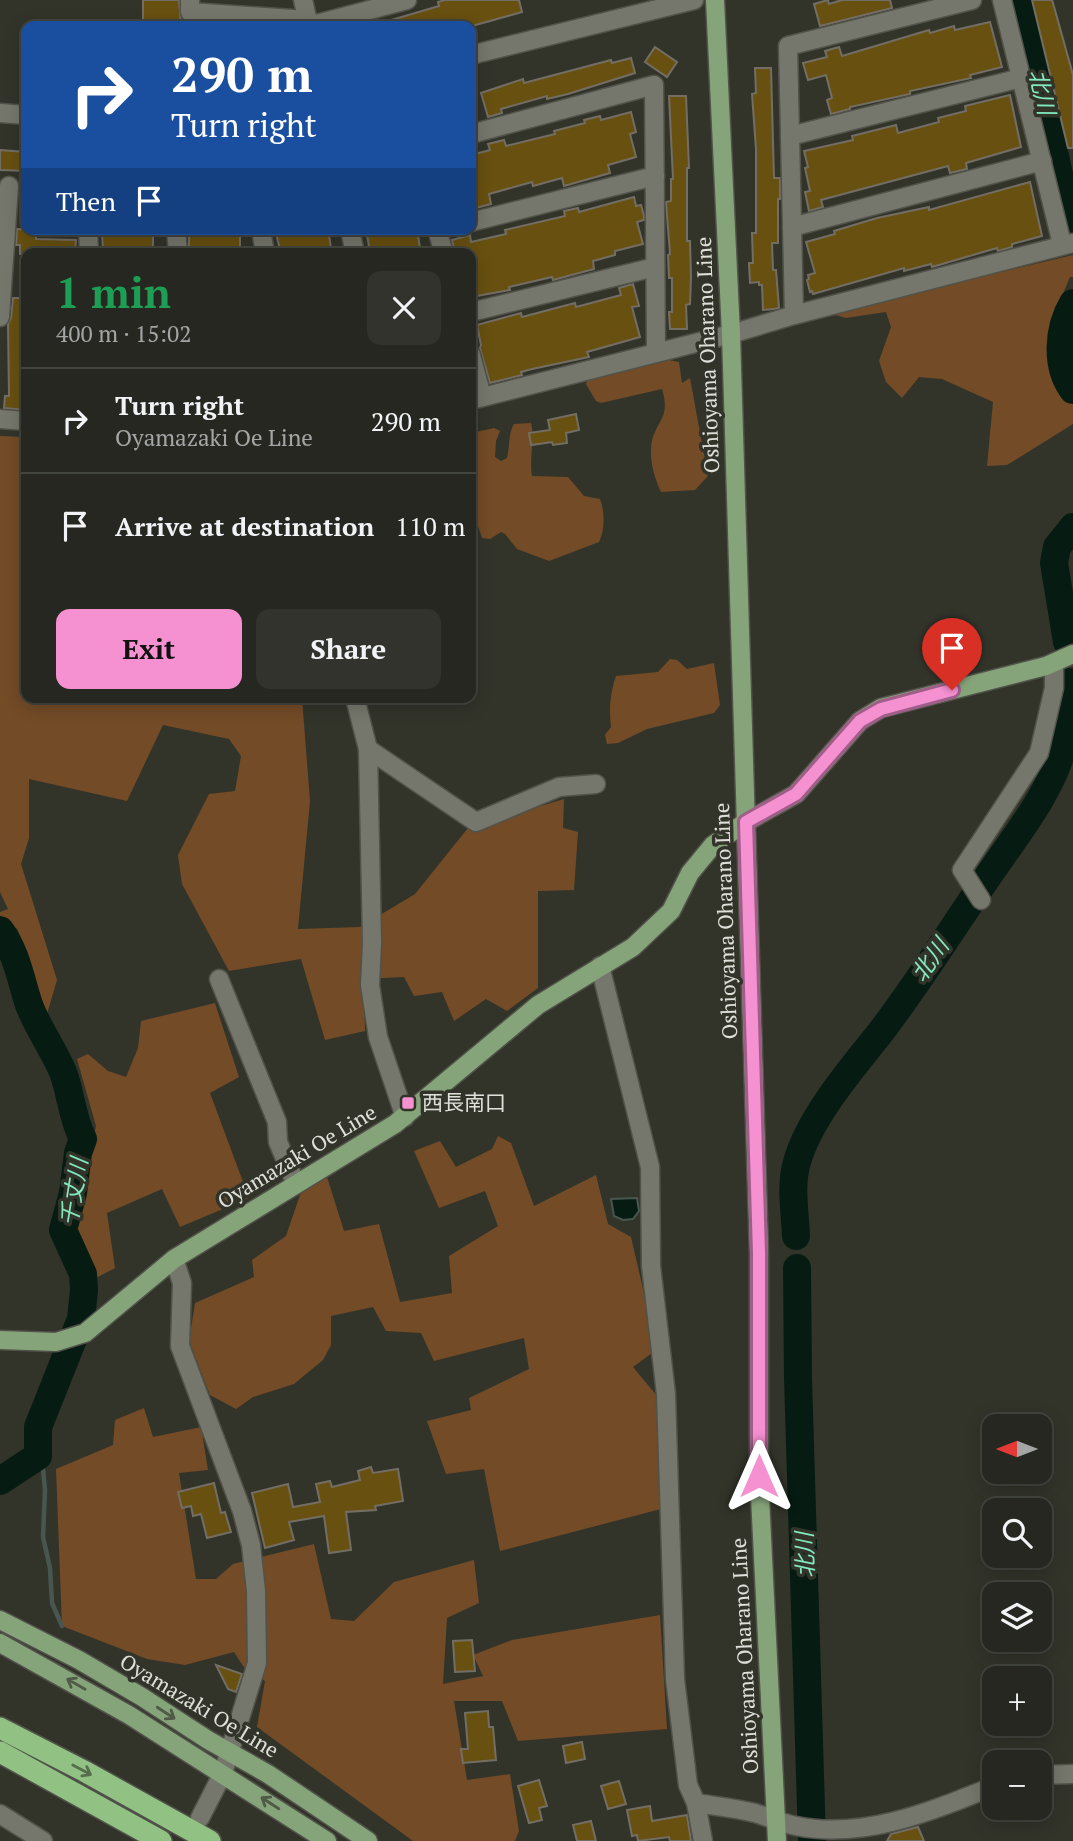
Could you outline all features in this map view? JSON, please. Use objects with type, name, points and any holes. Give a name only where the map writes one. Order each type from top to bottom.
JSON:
[{"type":"highway","points":[[0,1728],[210,1841]]},
{"type":"highway","points":[[0,1752],[161,1841]]},
{"type":"main road","name":"Oshioyama Oharano Line","points":[[715,0],[731,334],[759,1253],[759,1490],[776,1841]]},
{"type":"main road","name":"Oyamazaki Oe Line","points":[[0,1340],[56,1342],[85,1333],[174,1259],[405,1117],[538,1005],[633,947],[671,911],[690,873],[713,845],[746,822],[796,794],[860,721],[881,709],[1054,663],[1073,654]]},
{"type":"main road","name":"Oyamazaki Oe Line","points":[[0,1620],[89,1666],[268,1774],[368,1841]]},
{"type":"main road","name":"Oyamazaki Oe Line","points":[[0,1643],[129,1715],[327,1841]]},
{"type":"street","points":[[190,0],[190,12],[278,21]]},
{"type":"street","points":[[303,0],[307,21]]},
{"type":"street","points":[[316,21],[348,8],[407,0]]},
{"type":"street","points":[[476,54],[694,0]]},
{"type":"street","points":[[794,315],[788,46],[972,0]]},
{"type":"street","points":[[476,398],[731,334],[1068,243],[1042,161],[1002,0]]},
{"type":"street","points":[[790,136],[1021,78]]},
{"type":"street","points":[[476,133],[654,85],[656,352]]},
{"type":"street","points":[[0,113],[21,114]]},
{"type":"street","points":[[792,227],[1042,161]]},
{"type":"street","points":[[476,221],[655,176]]},
{"type":"street","points":[[0,317],[12,186]]},
{"type":"street","points":[[476,311],[655,267]]},
{"type":"street","points":[[0,419],[21,421]]},
{"type":"street","points":[[981,900],[962,870],[1039,753],[1054,688],[1054,663]]},
{"type":"street","points":[[356,703],[368,750],[372,943],[370,985],[378,1037],[405,1117]]},
{"type":"street","points":[[368,750],[476,822],[559,787],[596,784]]},
{"type":"street","points":[[600,966],[650,1167],[650,1266],[666,1394],[675,1679],[688,1785],[696,1803],[704,1841]]},
{"type":"street","points":[[219,979],[277,1122],[278,1142],[296,1184]]},
{"type":"street","points":[[174,1259],[182,1283],[180,1346],[242,1511],[251,1545],[256,1591],[257,1663],[223,1773],[200,1818]]},
{"type":"street","points":[[1052,1775],[1073,1774]]},
{"type":"street","points":[[696,1803],[814,1827],[887,1824],[982,1791]]},
{"type":"street","points":[[0,1814],[43,1841]]},
{"type":"shaded area","points":[[1073,255],[1073,277],[1070,277],[1059,303],[1073,350],[1073,424],[1007,465],[987,466],[993,402],[942,379],[919,377],[902,398],[886,382],[879,361],[891,327],[886,312],[846,318],[828,313]]},
{"type":"shaded area","points":[[669,360],[679,362],[682,383],[690,378],[708,476],[695,490],[661,492],[655,476],[651,448],[665,408],[662,389],[601,403],[596,401],[586,384],[588,379]]},
{"type":"shaded area","points":[[531,423],[532,476],[568,477],[584,496],[600,499],[603,527],[599,542],[549,561],[517,549],[501,532],[490,539],[482,538],[477,523],[476,432],[494,428],[500,431],[495,457],[501,461],[507,458],[514,424]]},
{"type":"shaded area","points":[[0,436],[21,437],[21,703],[302,703],[310,801],[298,929],[360,927],[415,894],[468,828],[564,799],[563,828],[578,832],[574,890],[538,891],[538,988],[507,1011],[486,999],[454,1021],[442,992],[414,996],[404,977],[363,979],[365,1031],[325,1040],[301,959],[229,971],[182,884],[178,855],[209,794],[235,791],[241,756],[229,739],[163,725],[127,801],[29,779],[29,838],[21,864],[57,980],[47,1014],[17,928],[0,941],[0,912],[8,909],[0,892]]},
{"type":"shaded area","points":[[670,659],[677,660],[687,669],[714,663],[720,705],[714,713],[647,729],[618,743],[607,744],[605,735],[611,727],[610,701],[616,676],[658,672]]},
{"type":"shaded area","points":[[215,1003],[239,1077],[210,1093],[249,1198],[180,1227],[162,1189],[107,1213],[115,1268],[94,1279],[73,1232],[96,1126],[77,1059],[88,1054],[108,1071],[126,1077],[138,1048],[141,1021]]},
{"type":"shaded area","points":[[498,1136],[511,1143],[534,1206],[596,1175],[608,1224],[631,1237],[649,1315],[652,1353],[633,1367],[658,1397],[661,1509],[500,1551],[484,1469],[446,1474],[427,1421],[471,1410],[469,1398],[529,1369],[524,1338],[434,1361],[421,1333],[386,1331],[373,1307],[331,1316],[331,1345],[323,1360],[294,1384],[253,1397],[236,1409],[210,1395],[189,1341],[195,1303],[254,1277],[252,1260],[286,1236],[301,1192],[327,1177],[344,1231],[379,1224],[400,1302],[452,1293],[449,1256],[498,1226],[485,1191],[439,1208],[414,1151],[440,1141],[456,1167],[492,1149]]},
{"type":"shaded area","points":[[637,1198],[639,1211],[633,1219],[623,1220],[614,1216],[611,1199]]},
{"type":"shaded area","points":[[144,1408],[153,1437],[201,1427],[208,1470],[179,1473],[196,1579],[216,1579],[233,1564],[314,1544],[331,1619],[354,1621],[394,1582],[474,1560],[479,1603],[447,1618],[443,1684],[483,1676],[473,1655],[512,1640],[660,1615],[667,1729],[518,1741],[502,1701],[454,1701],[467,1780],[510,1774],[519,1831],[515,1841],[413,1841],[257,1727],[265,1681],[243,1666],[234,1652],[185,1665],[147,1659],[62,1626],[56,1469],[113,1445],[115,1420]]},
{"type":"building","points":[[143,0],[179,0],[181,21],[143,21]]},
{"type":"building","points":[[519,0],[522,12],[476,25],[476,21],[388,21],[439,6],[438,2]]},
{"type":"building","points":[[828,0],[829,4],[842,0],[890,0],[892,8],[820,26],[814,4]]},
{"type":"building","points":[[1032,0],[1052,0],[1073,75],[1073,148],[1068,148]]},
{"type":"building","points":[[990,22],[1002,67],[970,75],[971,78],[910,91],[910,94],[850,107],[831,114],[827,100],[832,98],[826,75],[808,80],[803,63],[827,57],[825,51],[839,47],[842,56],[929,30],[930,33],[954,26],[955,30]]},
{"type":"building","points":[[655,47],[677,62],[667,77],[645,62]]},
{"type":"building","points":[[631,58],[635,73],[568,94],[547,99],[547,96],[501,109],[502,113],[488,117],[481,93],[523,79],[524,83],[611,60],[612,63]]},
{"type":"building","points":[[755,68],[771,68],[774,178],[780,178],[778,243],[772,243],[779,308],[763,310],[762,285],[759,285],[759,282],[750,283],[749,263],[753,263],[752,233],[756,233],[756,149],[752,94],[756,93]]},
{"type":"building","points":[[1010,95],[1021,147],[966,163],[967,169],[950,173],[948,166],[821,200],[823,207],[809,211],[805,192],[810,191],[805,168],[808,167],[804,151],[853,140],[852,136],[896,125],[898,133],[939,122],[938,118],[966,111],[965,106]]},
{"type":"building","points":[[669,96],[686,96],[689,168],[687,241],[690,241],[691,277],[690,304],[686,305],[687,329],[670,329],[672,278],[669,278],[666,202],[671,201],[673,179]]},
{"type":"building","points":[[631,112],[636,132],[630,134],[636,157],[608,165],[610,173],[564,186],[562,178],[533,186],[532,182],[489,194],[491,204],[476,208],[476,154],[490,150],[488,144],[504,140],[506,146],[555,134],[554,131],[585,123],[584,120],[600,116],[601,120]]},
{"type":"building","points":[[0,150],[21,152],[21,171],[0,170]]},
{"type":"building","points":[[1030,182],[1042,236],[1012,244],[1012,247],[998,251],[997,248],[932,267],[931,264],[904,271],[904,268],[813,294],[810,292],[808,275],[815,273],[806,242],[877,218],[929,207],[929,210]]},
{"type":"building","points":[[634,197],[636,206],[641,205],[644,216],[644,220],[637,222],[643,244],[615,251],[615,255],[593,261],[594,269],[476,296],[476,248],[454,248],[452,240],[470,235],[471,242],[506,234],[505,230],[565,216],[564,211],[578,208],[579,212]]},
{"type":"building","points":[[17,229],[21,229],[21,235],[36,235],[36,239],[76,240],[75,248],[21,248],[21,254],[20,245],[16,245]]},
{"type":"building","points":[[102,235],[153,235],[153,248],[103,248]]},
{"type":"building","points":[[189,235],[240,235],[240,248],[189,248]]},
{"type":"building","points":[[276,235],[329,235],[331,248],[280,248]]},
{"type":"building","points":[[367,235],[418,235],[420,248],[398,247],[369,248]]},
{"type":"building","points":[[633,284],[639,306],[632,307],[640,337],[587,352],[589,357],[532,369],[521,372],[522,375],[490,383],[480,348],[477,325],[575,303],[576,307],[621,295],[619,288]]},
{"type":"building","points":[[13,298],[21,298],[21,410],[4,408],[5,396],[9,396],[8,324]]},
{"type":"building","points":[[576,414],[579,430],[566,433],[567,443],[531,445],[529,433],[550,430],[548,420]]},
{"type":"building","points":[[371,1467],[373,1473],[398,1469],[403,1501],[375,1506],[376,1510],[346,1512],[351,1550],[329,1553],[324,1516],[289,1522],[294,1540],[265,1548],[252,1493],[288,1484],[293,1507],[320,1502],[316,1484],[330,1481],[332,1487],[360,1480],[358,1471]]},
{"type":"building","points":[[214,1483],[221,1513],[225,1512],[231,1532],[207,1538],[201,1514],[193,1516],[191,1506],[182,1508],[178,1492]]},
{"type":"building","points":[[472,1640],[475,1671],[455,1672],[453,1641]]},
{"type":"building","points":[[216,1665],[242,1674],[236,1692],[228,1689]]},
{"type":"building","points":[[488,1711],[489,1727],[493,1727],[496,1760],[463,1763],[461,1749],[468,1749],[465,1713]]},
{"type":"building","points":[[582,1742],[585,1759],[566,1763],[563,1746]]},
{"type":"building","points":[[539,1780],[547,1806],[539,1808],[542,1820],[529,1823],[518,1786]]},
{"type":"building","points":[[619,1781],[626,1804],[608,1809],[601,1786]]},
{"type":"building","points":[[650,1806],[652,1821],[687,1815],[691,1841],[670,1841],[669,1837],[638,1841],[637,1835],[632,1836],[627,1810]]},
{"type":"building","points":[[591,1821],[596,1841],[577,1841],[573,1825]]},
{"type":"building","points":[[918,1827],[924,1841],[887,1841],[891,1834]]},
{"type":"waterway","name":"北川","points":[[1021,0],[1060,179],[1073,225]]},
{"type":"waterway","name":"北川","points":[[1073,303],[1064,324],[1061,347],[1063,370],[1073,390]]},
{"type":"waterway","name":"北川","points":[[1067,642],[1054,563],[1057,547],[1073,527]]},
{"type":"waterway","name":"北川","points":[[796,1236],[795,1171],[811,1128],[832,1094],[908,994],[1042,796],[1051,780],[1063,746],[1069,682]]},
{"type":"waterway","name":"千丈川","points":[[0,930],[14,956],[29,1005],[63,1072],[76,1123],[83,1139],[63,1230],[83,1274],[84,1290],[81,1319],[38,1427],[38,1456],[0,1481]]},
{"type":"waterway","name":"北川","points":[[797,1268],[812,1841]]},
{"type":"waterway","points":[[38,1456],[43,1469],[43,1537],[50,1568],[52,1603],[62,1626]]},
{"type":"place","name":"西長南口","points":[[408,1103]]},
{"type":"route","points":[[759,1476],[759,1253],[746,822],[796,794],[860,721],[881,709],[952,690]]}]
